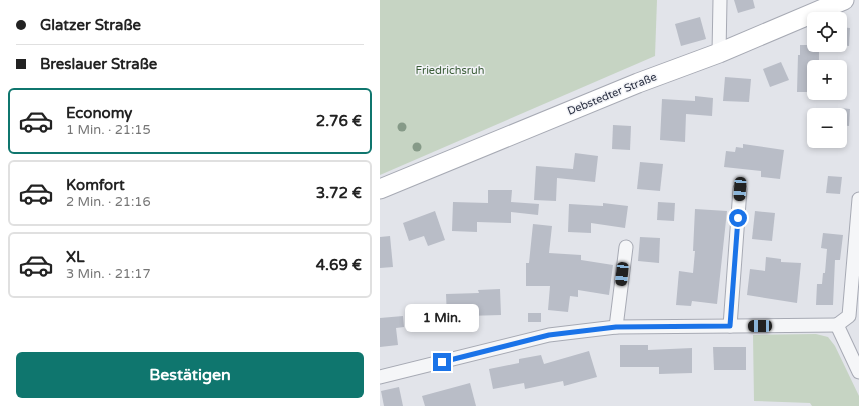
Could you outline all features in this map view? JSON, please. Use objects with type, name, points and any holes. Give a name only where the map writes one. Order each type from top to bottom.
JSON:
[{"type":"main road","name":"Debstedter Straße","points":[[380,189],[638,83],[719,53],[844,0]]},
{"type":"street","points":[[719,53],[720,0]]},
{"type":"street","points":[[730,326],[740,189]]},
{"type":"street","points":[[380,377],[549,335],[616,327],[837,325],[849,316],[859,199]]},
{"type":"street","points":[[616,327],[626,247]]},
{"type":"street","points":[[837,325],[859,372]]},
{"type":"green space","name":"Friedrichsruh","points":[[380,0],[657,0],[655,56],[380,175]]},
{"type":"green space","points":[[816,334],[828,337],[835,346],[859,396],[859,406],[812,406],[810,403],[754,401],[753,335]]},
{"type":"building","points":[[734,0],[753,0],[755,8],[738,13]]},
{"type":"building","points":[[700,17],[706,39],[681,46],[675,24]]},
{"type":"building","points":[[847,28],[850,28],[849,46],[847,46]]},
{"type":"building","points":[[800,45],[807,45],[807,52],[819,52],[819,60],[807,60],[807,92],[797,92],[798,55],[800,55]]},
{"type":"building","points":[[781,62],[789,80],[770,87],[763,69]]},
{"type":"building","points":[[725,77],[751,79],[749,102],[723,101]]},
{"type":"building","points":[[695,96],[713,98],[712,116],[686,114],[685,142],[660,140],[662,99],[695,101]]},
{"type":"building","points":[[847,109],[850,109],[849,126],[847,126]]},
{"type":"building","points":[[613,125],[631,126],[630,150],[612,149]]},
{"type":"building","points":[[743,144],[784,150],[780,179],[761,177],[761,171],[724,167],[726,151],[735,152],[736,147],[743,148]]},
{"type":"building","points":[[575,153],[598,156],[595,182],[557,178],[556,201],[534,200],[536,166],[573,169]]},
{"type":"building","points":[[640,162],[663,164],[660,191],[637,189]]},
{"type":"building","points":[[828,176],[842,177],[840,194],[826,193]]},
{"type":"building","points":[[488,190],[512,190],[511,202],[539,204],[538,215],[511,212],[511,223],[477,222],[477,232],[452,231],[453,202],[488,203]]},
{"type":"building","points":[[658,202],[675,203],[674,221],[657,220]]},
{"type":"building","points":[[603,203],[628,206],[625,228],[591,223],[591,233],[568,232],[569,204],[603,206]]},
{"type":"building","points":[[695,209],[727,211],[717,304],[692,301],[691,306],[676,305],[679,271],[693,273],[695,251],[693,251]]},
{"type":"building","points":[[435,211],[445,240],[428,246],[424,236],[409,241],[403,223]]},
{"type":"building","points":[[755,211],[775,213],[772,241],[752,239]]},
{"type":"building","points":[[533,224],[552,226],[549,253],[581,255],[581,260],[613,265],[609,295],[578,290],[578,297],[570,296],[568,312],[548,310],[550,286],[526,286],[526,263],[529,263]]},
{"type":"building","points":[[823,233],[843,235],[840,260],[835,260],[833,305],[816,305],[817,284],[822,284],[823,273],[825,273],[827,249],[821,248]]},
{"type":"building","points":[[390,236],[393,267],[380,268],[380,237]]},
{"type":"building","points":[[640,237],[660,238],[659,263],[638,261]]},
{"type":"building","points":[[766,257],[781,259],[781,262],[801,263],[797,303],[747,295],[750,269],[765,271]]},
{"type":"building","points":[[500,289],[501,315],[447,318],[446,294],[479,293],[478,290]]},
{"type":"building","points":[[528,313],[541,313],[541,322],[528,322]]},
{"type":"building","points":[[403,316],[404,327],[396,328],[398,345],[380,347],[380,318]]},
{"type":"building","points":[[620,345],[648,345],[648,350],[692,348],[692,373],[659,374],[659,367],[620,367]]},
{"type":"building","points":[[713,347],[746,347],[746,370],[714,370]]},
{"type":"building","points":[[589,351],[597,377],[564,386],[563,381],[525,389],[524,383],[493,389],[489,369],[519,363],[519,359],[541,355],[544,364]]},
{"type":"building","points":[[470,383],[476,406],[425,406],[422,396]]},
{"type":"building","points":[[399,387],[403,406],[384,406],[381,391]]},
{"type":"route","points":[[442,362],[549,335],[616,327],[730,326],[738,218]]}]
